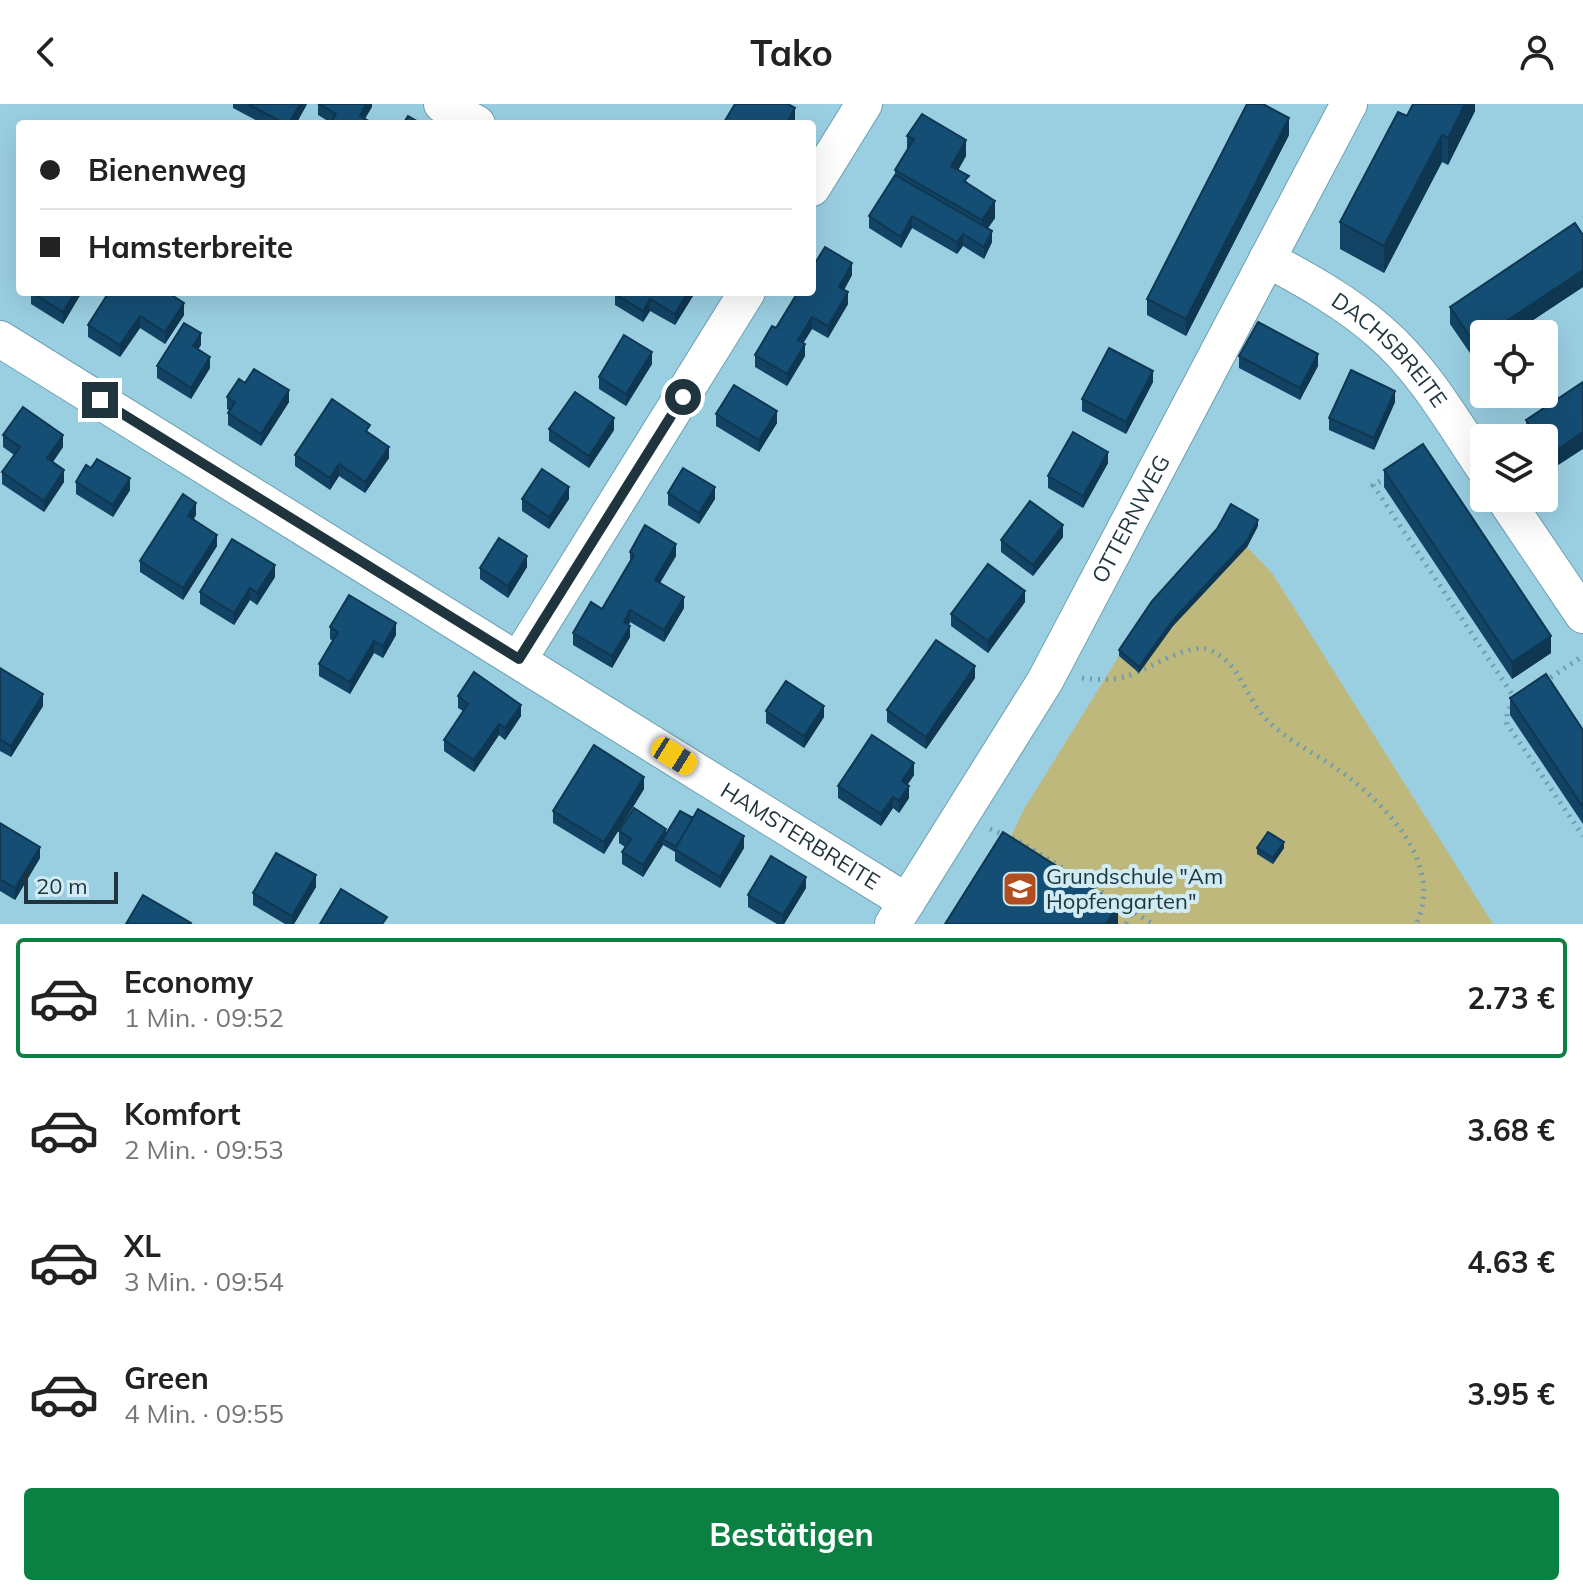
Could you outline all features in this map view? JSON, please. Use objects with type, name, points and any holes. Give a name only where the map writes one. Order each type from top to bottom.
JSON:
[{"type":"street","points":[[442,104],[470,120]]},
{"type":"street","points":[[816,182],[864,104]]},
{"type":"street","name":"OTTERNWEG","points":[[900,913],[1054,664],[1349,104]]},
{"type":"street","name":"DACHSBREITE","points":[[1267,259],[1344,304],[1381,332],[1430,388],[1470,447]]},
{"type":"street","points":[[519,659],[745,296]]},
{"type":"street","name":"HAMSTERBREITE","points":[[0,339],[519,659],[900,913]]},
{"type":"street","points":[[1513,512],[1583,615]]},
{"type":"path","points":[[1397,470],[1373,485],[1516,700]]},
{"type":"path","points":[[1054,664],[1075,677],[1095,680],[1124,677],[1193,649],[1208,648],[1224,658],[1247,686],[1253,703],[1280,732],[1347,776],[1396,822],[1417,859],[1425,891],[1424,906],[1416,924]]},
{"type":"path","points":[[1543,682],[1583,656]]},
{"type":"path","points":[[1530,691],[1507,711],[1507,724],[1583,836]]},
{"type":"path","points":[[960,815],[1019,841],[1153,924]]},
{"type":"path","points":[[1126,924],[1133,912]]},
{"type":"shaded area","points":[[1247,547],[1272,573],[1493,924],[1115,924],[1003,853],[1023,811],[1119,656],[1139,672],[1173,626]]},
{"type":"building","points":[[248,104],[300,104],[291,120],[278,120]]},
{"type":"building","points":[[319,104],[366,104],[360,116],[367,120],[332,120],[336,114]]},
{"type":"building","points":[[735,104],[788,104],[795,108],[788,120],[725,120]]},
{"type":"building","points":[[1247,104],[1263,104],[1289,118],[1186,319],[1147,299]]},
{"type":"building","points":[[1413,104],[1465,104],[1448,138],[1442,135],[1384,246],[1340,222],[1398,112],[1407,116]]},
{"type":"building","points":[[922,114],[966,140],[951,166],[969,176],[964,181],[995,201],[982,220],[895,170],[914,139],[907,136]]},
{"type":"building","points":[[895,175],[992,231],[984,247],[963,234],[957,242],[912,216],[901,237],[869,216]]},
{"type":"building","points":[[1575,223],[1583,235],[1583,270],[1508,320],[1470,320],[1470,337],[1450,307]]},
{"type":"building","points":[[825,247],[852,263],[839,287],[848,292],[828,326],[812,317],[798,340],[805,344],[787,374],[755,355],[772,326],[776,328],[796,296],[816,296],[816,262]]},
{"type":"building","points":[[37,296],[73,296],[63,312]]},
{"type":"building","points":[[106,296],[173,296],[184,303],[165,332],[140,316],[120,345],[88,325]]},
{"type":"building","points":[[618,296],[686,296],[675,314],[650,299],[643,311]]},
{"type":"building","points":[[1258,322],[1318,354],[1300,388],[1239,356]]},
{"type":"building","points":[[184,323],[201,333],[193,346],[210,357],[191,388],[157,366]]},
{"type":"building","points":[[624,335],[652,352],[626,394],[599,377]]},
{"type":"building","points":[[1109,348],[1153,371],[1126,422],[1082,399]]},
{"type":"building","points":[[254,369],[289,390],[261,434],[228,413],[235,402],[227,397],[239,379],[245,383]]},
{"type":"building","points":[[1351,370],[1395,391],[1374,438],[1329,418]]},
{"type":"building","points":[[1583,382],[1583,432],[1558,449],[1558,424],[1529,424],[1526,420],[1544,408],[1558,408],[1558,399]]},
{"type":"building","points":[[734,385],[777,411],[759,440],[716,414]]},
{"type":"building","points":[[575,392],[614,418],[589,456],[549,429]]},
{"type":"building","points":[[332,399],[370,425],[366,431],[389,447],[365,482],[339,464],[330,478],[295,455]]},
{"type":"building","points":[[23,407],[63,435],[47,458],[64,470],[44,501],[2,472],[20,447],[3,435]]},
{"type":"building","points":[[1073,432],[1108,452],[1083,496],[1048,476]]},
{"type":"building","points":[[1423,444],[1551,636],[1512,662],[1384,470]]},
{"type":"building","points":[[97,459],[130,478],[113,505],[76,482],[86,465],[91,468]]},
{"type":"building","points":[[683,468],[715,487],[699,513],[668,493]]},
{"type":"building","points":[[542,469],[569,487],[549,517],[522,499]]},
{"type":"building","points":[[183,494],[196,503],[188,516],[217,535],[183,588],[140,561]]},
{"type":"building","points":[[1030,501],[1063,525],[1033,565],[1001,540]]},
{"type":"building","points":[[1231,504],[1258,520],[1247,541],[1173,620],[1139,667],[1119,650],[1152,601],[1217,529]]},
{"type":"building","points":[[645,525],[676,544],[655,580],[684,597],[664,630],[630,610],[624,622],[630,626],[612,656],[573,633],[591,602],[602,609],[634,555],[630,552]]},
{"type":"building","points":[[499,538],[527,556],[508,586],[480,568]]},
{"type":"building","points":[[232,539],[275,565],[257,593],[250,588],[234,613],[200,592]]},
{"type":"building","points":[[988,564],[1025,591],[988,641],[951,614]]},
{"type":"building","points":[[349,595],[396,623],[383,646],[374,641],[350,682],[319,664],[338,632],[330,627]]},
{"type":"building","points":[[936,640],[975,666],[926,737],[887,710]]},
{"type":"building","points":[[0,668],[43,694],[11,746],[0,739]]},
{"type":"building","points":[[474,672],[521,705],[505,728],[499,724],[474,760],[444,740],[468,704],[458,696]]},
{"type":"building","points":[[1546,674],[1583,730],[1583,807],[1510,698]]},
{"type":"building","points":[[786,681],[824,706],[804,736],[766,711]]},
{"type":"building","points":[[872,735],[914,763],[902,781],[909,786],[899,801],[893,797],[881,814],[838,786]]},
{"type":"building","points":[[594,745],[644,777],[604,842],[553,811]]},
{"type":"building","points":[[634,808],[666,829],[643,865],[622,852],[631,839],[619,831]]},
{"type":"building","points":[[698,809],[744,836],[720,877],[675,849]]},
{"type":"building","points":[[680,811],[693,818],[676,847],[663,839]]},
{"type":"building","points":[[0,823],[40,847],[15,888],[0,879]]},
{"type":"building","name":"Grundschule \"Am Hopfengarten\"","points":[[1003,832],[1118,905],[1106,924],[945,924]]},
{"type":"building","points":[[1268,832],[1284,842],[1273,858],[1257,848]]},
{"type":"building","points":[[276,853],[316,875],[292,916],[253,893]]},
{"type":"building","points":[[771,856],[806,877],[783,915],[748,895]]},
{"type":"building","points":[[341,889],[387,917],[382,924],[320,924]]},
{"type":"building","points":[[143,895],[191,923],[126,924]]},
{"type":"place","name":"Grundschule \"Am Hopfengarten\"","points":[[1020,889]]},
{"type":"route","points":[[100,400],[519,659],[683,397]]}]
